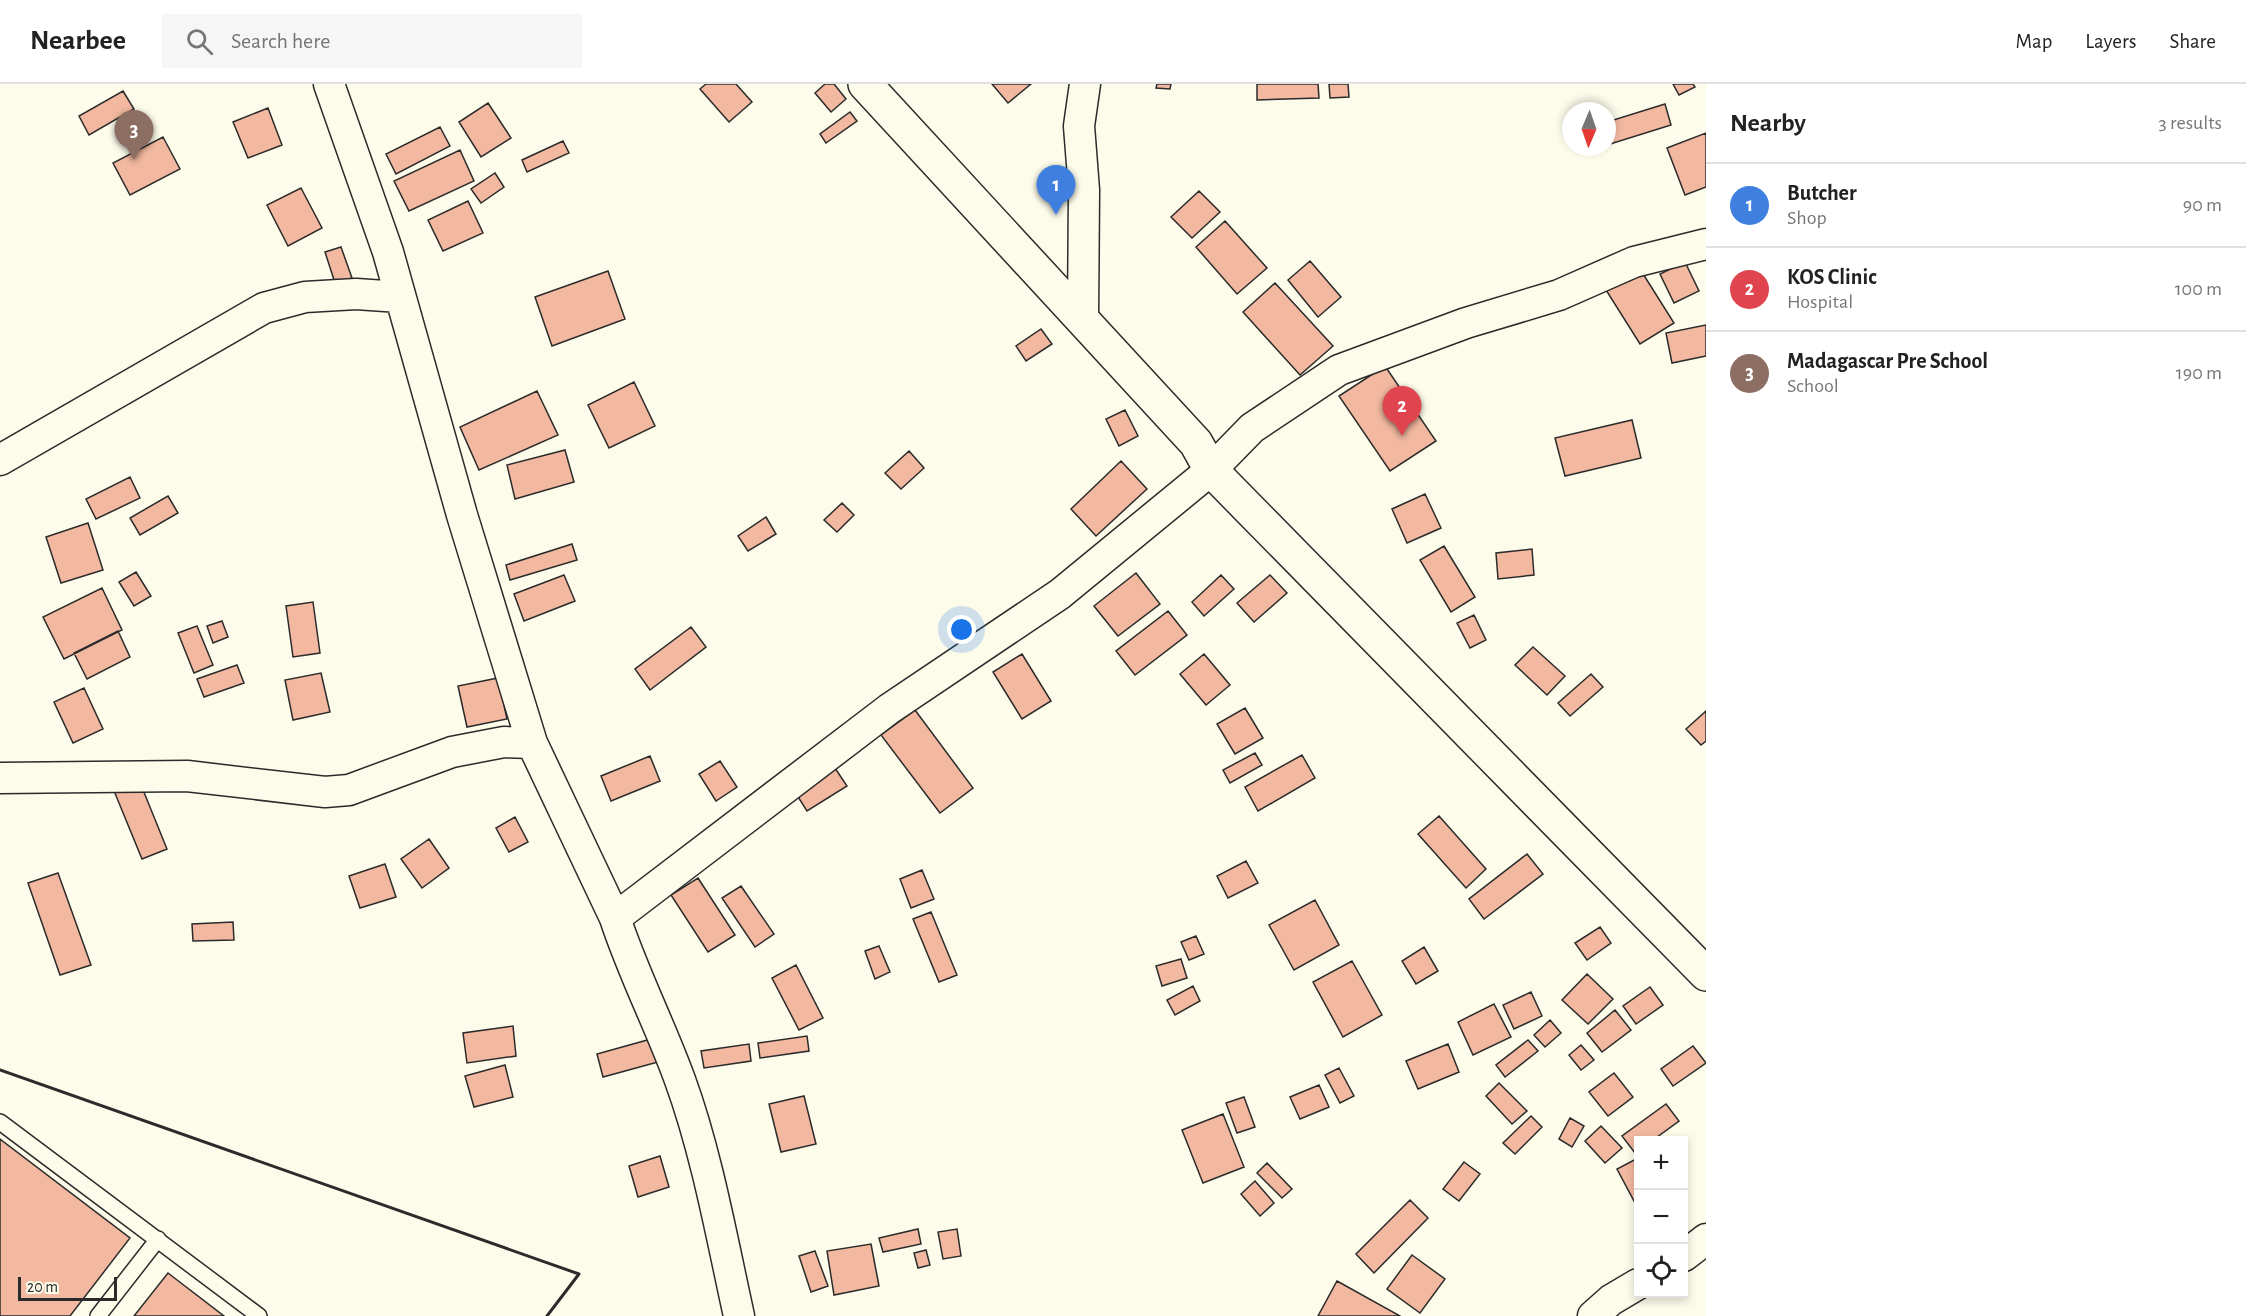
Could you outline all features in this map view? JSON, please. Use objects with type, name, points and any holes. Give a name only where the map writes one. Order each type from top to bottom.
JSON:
[{"type":"street","points":[[329,84],[388,252],[462,515],[532,743],[615,918],[633,969],[680,1080],[709,1184],[739,1316]]},
{"type":"street","points":[[865,84],[1196,443],[1211,470],[1706,974]]},
{"type":"street","points":[[1083,320],[1084,190],[1079,126],[1085,84]]},
{"type":"street","points":[[615,918],[889,709],[1060,594],[1211,470],[1252,428],[1339,370],[1466,323],[1559,295],[1634,262],[1706,244]]},
{"type":"street","points":[[0,460],[264,308],[306,297],[356,294],[400,297]]},
{"type":"street","points":[[0,778],[187,776],[325,792],[349,790],[452,752],[504,742],[532,743]]},
{"type":"street","points":[[1688,1252],[1706,1239]]},
{"type":"street","points":[[1593,1316],[1611,1300],[1634,1286]]},
{"type":"lane","points":[[0,1122],[260,1316]]},
{"type":"lane","points":[[98,1316],[158,1239]]},
{"type":"building","points":[[706,84],[736,84],[752,102],[729,122],[700,89]]},
{"type":"building","points":[[825,84],[834,84],[846,99],[831,112],[815,93]]},
{"type":"building","points":[[992,84],[1031,84],[1008,103]]},
{"type":"building","points":[[1157,84],[1171,84],[1170,89],[1156,88]]},
{"type":"building","points":[[1257,84],[1318,84],[1319,98],[1257,100]]},
{"type":"building","points":[[1329,84],[1348,84],[1349,97],[1330,98]]},
{"type":"building","points":[[1673,84],[1693,84],[1695,87],[1679,95]]},
{"type":"building","points":[[123,91],[134,109],[89,135],[79,116]]},
{"type":"building","points":[[488,103],[511,138],[481,157],[459,122]]},
{"type":"building","points":[[1665,104],[1671,125],[1616,142],[1616,119]]},
{"type":"building","points":[[268,108],[282,145],[248,158],[233,122]]},
{"type":"building","points":[[850,112],[857,121],[826,143],[820,134]]},
{"type":"building","points":[[440,127],[450,146],[396,174],[386,154]]},
{"type":"building","points":[[1706,133],[1706,187],[1685,195],[1667,148]]},
{"type":"building","points":[[163,137],[180,169],[130,195],[113,163]]},
{"type":"building","points":[[563,141],[569,153],[527,172],[522,160]]},
{"type":"building","points":[[460,150],[474,181],[409,211],[394,181]]},
{"type":"building","points":[[495,173],[504,187],[481,203],[471,189]]},
{"type":"building","points":[[301,188],[322,228],[288,246],[267,205]]},
{"type":"building","points":[[1199,191],[1220,212],[1192,238],[1171,217]]},
{"type":"building","points":[[468,201],[483,233],[443,251],[428,220]]},
{"type":"building","points":[[1225,221],[1267,268],[1237,294],[1196,247]]},
{"type":"building","points":[[341,247],[352,278],[335,283],[325,252]]},
{"type":"building","points":[[1310,261],[1341,297],[1318,317],[1288,280]]},
{"type":"building","points":[[1685,262],[1699,291],[1674,303],[1660,274]]},
{"type":"building","points":[[1640,269],[1674,323],[1640,344],[1606,290]]},
{"type":"building","points":[[608,271],[625,319],[552,346],[535,297]]},
{"type":"building","points":[[1275,283],[1333,346],[1300,375],[1243,312]]},
{"type":"building","points":[[1706,325],[1706,356],[1672,363],[1666,333]]},
{"type":"building","points":[[1041,329],[1052,344],[1026,361],[1016,346]]},
{"type":"building","points":[[1385,366],[1436,441],[1390,471],[1339,396]]},
{"type":"building","points":[[634,382],[655,426],[609,448],[588,405]]},
{"type":"building","points":[[537,391],[558,435],[479,470],[460,427]]},
{"type":"building","points":[[1125,410],[1138,436],[1119,446],[1106,419]]},
{"type":"building","points":[[1632,420],[1641,458],[1565,476],[1555,438]]},
{"type":"building","points":[[565,450],[574,482],[515,499],[507,465]]},
{"type":"building","points":[[909,451],[924,468],[901,489],[885,473]]},
{"type":"building","points":[[1121,461],[1147,489],[1096,536],[1071,509]]},
{"type":"building","points":[[130,477],[140,498],[96,519],[86,499]]},
{"type":"building","points":[[1425,494],[1441,528],[1407,543],[1392,509]]},
{"type":"building","points":[[168,496],[178,513],[140,535],[130,518]]},
{"type":"building","points":[[842,503],[854,515],[837,532],[824,520]]},
{"type":"building","points":[[766,517],[776,534],[748,551],[738,536]]},
{"type":"building","points":[[88,523],[103,570],[61,583],[46,537]]},
{"type":"building","points":[[572,544],[577,560],[510,580],[506,565]]},
{"type":"building","points":[[1444,546],[1475,597],[1451,612],[1420,560]]},
{"type":"building","points":[[1532,549],[1534,575],[1498,579],[1496,553]]},
{"type":"building","points":[[136,572],[151,596],[134,606],[119,582]]},
{"type":"building","points":[[1136,573],[1160,604],[1118,636],[1094,606]]},
{"type":"building","points":[[564,575],[575,601],[524,621],[514,594]]},
{"type":"building","points":[[1221,575],[1234,589],[1204,616],[1192,602]]},
{"type":"building","points":[[1270,575],[1287,593],[1254,622],[1237,603]]},
{"type":"building","points":[[102,588],[122,630],[64,659],[43,617]]},
{"type":"building","points":[[313,602],[320,653],[293,657],[286,606]]},
{"type":"building","points":[[1168,611],[1187,635],[1135,675],[1116,651]]},
{"type":"building","points":[[1474,615],[1486,640],[1470,648],[1457,623]]},
{"type":"building","points":[[222,621],[228,637],[213,643],[207,626]]},
{"type":"building","points":[[197,626],[213,665],[194,673],[178,633]]},
{"type":"building","points":[[691,627],[706,647],[650,690],[635,669]]},
{"type":"building","points":[[118,631],[130,657],[87,679],[74,653]]},
{"type":"building","points":[[1533,647],[1565,676],[1547,695],[1515,665]]},
{"type":"building","points":[[1022,654],[1051,701],[1022,719],[993,672]]},
{"type":"building","points":[[1204,654],[1230,685],[1206,705],[1180,674]]},
{"type":"building","points":[[237,665],[244,683],[204,697],[197,679]]},
{"type":"building","points":[[321,673],[330,712],[293,720],[285,680]]},
{"type":"building","points":[[1591,674],[1603,687],[1570,716],[1558,703]]},
{"type":"building","points":[[498,678],[507,719],[467,727],[458,686]]},
{"type":"building","points":[[84,688],[103,729],[73,743],[54,702]]},
{"type":"building","points":[[1245,708],[1263,738],[1235,754],[1217,724]]},
{"type":"building","points":[[915,710],[973,788],[940,813],[881,735]]},
{"type":"building","points":[[1706,711],[1706,741],[1701,745],[1686,729]]},
{"type":"building","points":[[1255,753],[1262,765],[1230,783],[1223,770]]},
{"type":"building","points":[[1302,755],[1315,778],[1258,811],[1245,787]]},
{"type":"building","points":[[650,756],[660,781],[611,801],[601,776]]},
{"type":"building","points":[[720,761],[737,787],[716,801],[699,774]]},
{"type":"building","points":[[833,765],[847,786],[807,811],[793,789]]},
{"type":"building","points":[[137,775],[167,849],[142,859],[112,786]]},
{"type":"building","points":[[1439,816],[1486,869],[1466,888],[1418,834]]},
{"type":"building","points":[[515,817],[528,842],[509,852],[496,828]]},
{"type":"building","points":[[429,839],[449,868],[422,888],[401,859]]},
{"type":"building","points":[[1527,854],[1543,874],[1484,919],[1469,899]]},
{"type":"building","points":[[1246,861],[1258,883],[1228,898],[1217,876]]},
{"type":"building","points":[[385,864],[396,897],[360,908],[349,876]]},
{"type":"building","points":[[922,870],[934,899],[911,908],[900,879]]},
{"type":"building","points":[[58,873],[91,965],[60,975],[28,883]]},
{"type":"building","points":[[698,878],[735,935],[708,952],[671,895]]},
{"type":"building","points":[[741,886],[774,934],[755,947],[722,898]]},
{"type":"building","points":[[1315,900],[1339,945],[1294,970],[1269,925]]},
{"type":"building","points":[[931,912],[957,975],[939,982],[913,919]]},
{"type":"building","points":[[233,922],[234,940],[193,941],[192,924]]},
{"type":"building","points":[[1600,927],[1611,943],[1587,960],[1575,943]]},
{"type":"building","points":[[1196,936],[1204,954],[1189,960],[1181,942]]},
{"type":"building","points":[[879,946],[890,972],[875,979],[865,951]]},
{"type":"building","points":[[1424,947],[1438,971],[1416,984],[1402,961]]},
{"type":"building","points":[[1181,959],[1187,978],[1162,986],[1156,966]]},
{"type":"building","points":[[1352,961],[1382,1015],[1343,1037],[1313,982]]},
{"type":"building","points":[[796,965],[823,1018],[799,1030],[772,978]]},
{"type":"building","points":[[1587,974],[1613,999],[1588,1024],[1562,1000]]},
{"type":"building","points":[[1193,986],[1200,1001],[1175,1015],[1167,1000]]},
{"type":"building","points":[[1650,987],[1663,1005],[1636,1024],[1623,1006]]},
{"type":"building","points":[[1531,992],[1542,1016],[1514,1029],[1503,1005]]},
{"type":"building","points":[[1494,1004],[1511,1037],[1473,1055],[1458,1022]]},
{"type":"building","points":[[1615,1010],[1631,1030],[1602,1052],[1587,1033]]},
{"type":"building","points":[[1550,1020],[1561,1033],[1545,1047],[1534,1035]]},
{"type":"building","points":[[513,1026],[516,1056],[467,1063],[463,1033]]},
{"type":"building","points":[[807,1036],[809,1051],[760,1058],[758,1043]]},
{"type":"building","points":[[651,1039],[658,1062],[603,1077],[597,1054]]},
{"type":"building","points":[[1528,1040],[1538,1051],[1505,1077],[1496,1065]]},
{"type":"building","points":[[749,1044],[751,1061],[704,1068],[701,1051]]},
{"type":"building","points":[[1448,1044],[1459,1072],[1418,1089],[1406,1061]]},
{"type":"building","points":[[1581,1045],[1594,1060],[1581,1070],[1569,1055]]},
{"type":"building","points":[[1693,1046],[1706,1063],[1673,1086],[1661,1069]]},
{"type":"building","points":[[505,1065],[513,1097],[474,1107],[465,1076]]},
{"type":"building","points":[[1339,1068],[1354,1096],[1340,1103],[1325,1075]]},
{"type":"building","points":[[1614,1073],[1633,1097],[1608,1116],[1589,1092]]},
{"type":"building","points":[[1499,1083],[1527,1111],[1512,1124],[1486,1096]]},
{"type":"building","points":[[1319,1085],[1329,1107],[1300,1119],[1290,1097]]},
{"type":"building","points":[[804,1096],[816,1144],[781,1152],[769,1104]]},
{"type":"building","points":[[1244,1097],[1255,1127],[1237,1133],[1226,1103]]},
{"type":"building","points":[[1666,1104],[1679,1121],[1658,1136],[1634,1136],[1634,1152],[1622,1136]]},
{"type":"building","points":[[1223,1114],[1244,1167],[1203,1183],[1182,1130]]},
{"type":"building","points":[[1531,1116],[1542,1127],[1515,1154],[1503,1143]]},
{"type":"building","points":[[1570,1118],[1584,1126],[1572,1147],[1559,1139]]},
{"type":"building","points":[[1601,1126],[1622,1148],[1605,1163],[1585,1141]]},
{"type":"building","points":[[0,1139],[130,1238],[70,1316],[0,1316]]},
{"type":"building","points":[[660,1156],[669,1187],[638,1197],[629,1166]]},
{"type":"building","points":[[1634,1160],[1634,1201],[1617,1169]]},
{"type":"building","points":[[1464,1162],[1480,1174],[1459,1201],[1443,1189]]},
{"type":"building","points":[[1267,1163],[1292,1189],[1282,1198],[1257,1173]]},
{"type":"building","points":[[1255,1181],[1274,1203],[1260,1216],[1241,1194]]},
{"type":"building","points":[[1410,1200],[1428,1218],[1374,1273],[1356,1254]]},
{"type":"building","points":[[918,1229],[921,1244],[883,1252],[879,1238]]},
{"type":"building","points":[[957,1229],[961,1256],[943,1259],[938,1232]]},
{"type":"building","points":[[871,1244],[879,1286],[834,1295],[827,1251]]},
{"type":"building","points":[[926,1250],[930,1265],[918,1268],[914,1253]]},
{"type":"building","points":[[815,1251],[828,1286],[811,1292],[799,1256]]},
{"type":"building","points":[[1412,1255],[1445,1279],[1420,1313],[1387,1289]]},
{"type":"building","points":[[168,1273],[224,1316],[134,1316]]},
{"type":"building","points":[[1337,1281],[1400,1316],[1318,1316]]},
{"type":"wall","points":[[0,1070],[579,1274],[547,1316]]},
{"type":"place","name":"Madagascar Pre School","points":[[134,160]]},
{"type":"place","name":"Butcher","points":[[1056,215]]},
{"type":"place","name":"KOS Clinic","points":[[1402,436]]}]
